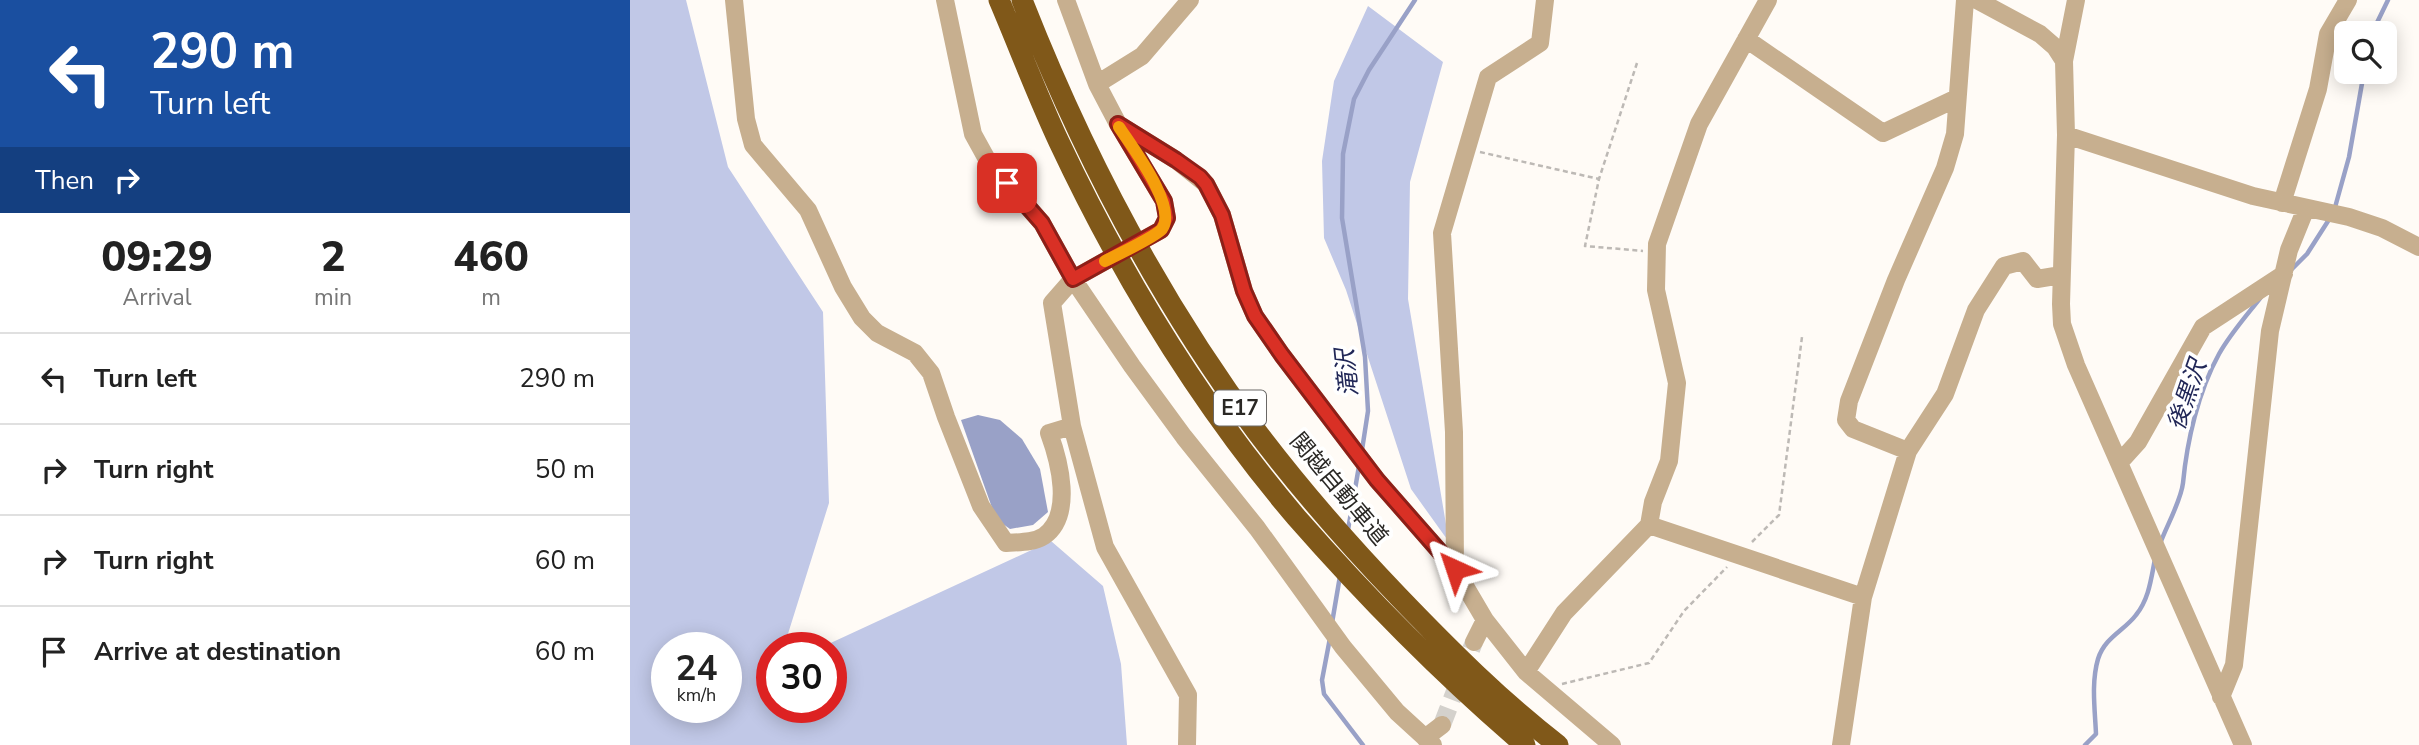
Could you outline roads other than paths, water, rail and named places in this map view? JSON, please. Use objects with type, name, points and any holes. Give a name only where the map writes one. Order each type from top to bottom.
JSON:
[{"type":"highway","name":"関越自動車道","points":[[999,0],[1059,142],[1101,223],[1190,374],[1295,515],[1353,580],[1465,693],[1525,745]]},
{"type":"highway","name":"関越自動車道","points":[[1022,0],[1077,131],[1118,210],[1161,288],[1208,363],[1257,432],[1310,499],[1428,628],[1490,688],[1558,745]]},
{"type":"street","points":[[734,0],[746,119],[753,145],[808,210],[843,287],[862,318],[877,333],[915,354],[931,373],[981,506],[1006,543],[1031,542],[1044,535],[1055,524],[1062,496],[1057,456],[1049,432],[1072,426]]},
{"type":"street","points":[[946,0],[973,134],[989,163],[1042,223],[1081,274],[1176,427],[1257,528],[1343,647],[1397,712],[1429,742],[1442,725]]},
{"type":"street","points":[[1066,0],[1097,84],[1164,201],[1167,218],[1161,230],[1081,274],[1052,303],[1072,426],[1105,547],[1188,695],[1187,745]]},
{"type":"street","points":[[1097,84],[1142,56],[1190,0]]},
{"type":"street","points":[[1455,569],[1454,432],[1442,233],[1488,77],[1539,43],[1545,0]]},
{"type":"street","points":[[1526,672],[1564,613],[1649,525],[1653,502],[1669,461],[1677,383],[1656,290],[1657,244],[1699,124],[1768,0]]},
{"type":"street","points":[[1908,451],[1853,429],[1846,420],[1849,401],[1896,280],[1945,168],[1955,134],[1965,0]]},
{"type":"street","points":[[1976,0],[2040,34],[2055,47],[2064,61]]},
{"type":"street","points":[[2076,0],[2064,61],[2066,135],[2061,314],[2065,334],[2243,745]]},
{"type":"street","points":[[2282,203],[2318,89],[2328,34],[2348,0]]},
{"type":"street","points":[[1746,39],[1883,133],[1957,99]]},
{"type":"street","points":[[1118,124],[1176,160],[1206,184],[1222,215],[1244,291],[1255,316],[1282,355],[1377,480],[1455,569],[1485,620],[1526,672],[1612,745]]},
{"type":"street","points":[[2066,135],[2253,197],[2382,228],[2419,247]]},
{"type":"street","points":[[2221,697],[2234,665],[2270,331],[2289,250],[2306,208]]},
{"type":"street","points":[[1841,745],[1863,597],[1908,451],[1945,394],[1976,310],[2004,266],[2023,261],[2036,279],[2061,275]]},
{"type":"street","points":[[2119,463],[2138,442],[2203,327],[2284,274]]},
{"type":"street","points":[[1649,525],[1863,597]]},
{"type":"street","points":[[1474,642],[1485,620]]},
{"type":"waterway","name":"滝沢","points":[[1362,450],[1368,411],[1365,357],[1342,218],[1343,154],[1354,99],[1369,70],[1415,0]]},
{"type":"waterway","name":"後黒沢","points":[[2378,21],[2388,0]]},
{"type":"waterway","name":"後黒沢","points":[[2334,211],[2349,157],[2362,84]]},
{"type":"waterway","name":"後黒沢","points":[[2291,270],[2307,254],[2330,218]]},
{"type":"waterway","name":"後黒沢","points":[[2160,544],[2182,490],[2187,450],[2205,384],[2223,347],[2261,297]]},
{"type":"waterway","name":"滝沢","points":[[1348,530],[1359,466]]},
{"type":"waterway","name":"後黒沢","points":[[2085,745],[2096,734],[2094,687],[2101,651],[2140,609],[2149,588],[2155,559]]},
{"type":"waterway","name":"滝沢","points":[[1332,623],[1340,576]]},
{"type":"waterway","name":"滝沢","points":[[1330,638],[1322,680],[1324,694],[1363,745]]},
{"type":"tunnel","points":[[1442,725],[1474,642]]}]
